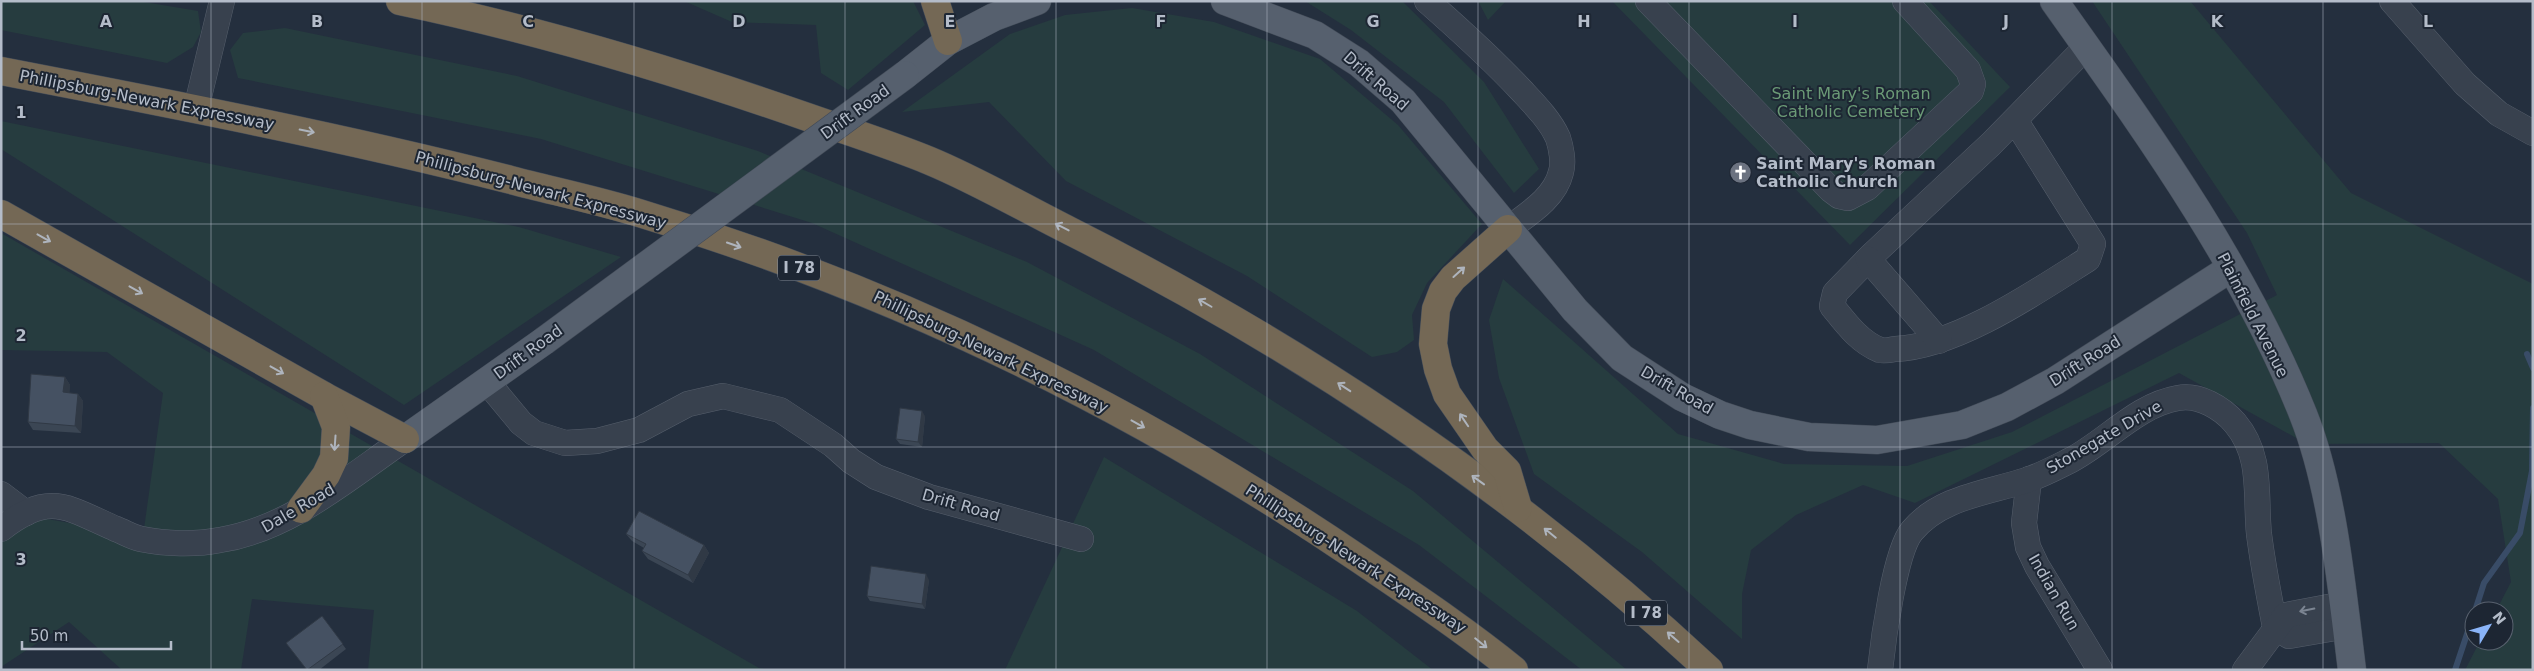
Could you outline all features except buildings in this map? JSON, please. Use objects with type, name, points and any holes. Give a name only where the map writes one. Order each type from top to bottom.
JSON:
[{"type":"highway","name":"I 78","points":[[400,1],[511,26],[735,92],[931,161],[1160,277],[1288,351],[1388,416],[1518,508],[1605,578],[1709,670]]},
{"type":"highway","points":[[935,1],[948,41]]},
{"type":"highway","name":"Phillipsburg-Newark Expressway","points":[[1,71],[325,135],[638,212],[877,296],[951,329],[1082,394],[1177,446],[1293,514],[1470,634],[1514,670]]},
{"type":"highway","points":[[1,214],[324,396],[405,439]]},
{"type":"highway","points":[[1508,229],[1453,278],[1443,291],[1436,309],[1432,344],[1438,369],[1448,394],[1485,448],[1507,470],[1518,508]]},
{"type":"highway","points":[[302,509],[326,474],[334,458],[336,427],[324,396]]},
{"type":"main road","name":"Drift Road","points":[[487,382],[905,75],[948,41],[994,16],[1037,1]]},
{"type":"main road","name":"Drift Road","points":[[1225,1],[1315,35],[1359,62],[1403,102],[1575,310],[1622,358],[1652,378],[1720,415],[1750,425],[1809,437],[1877,440],[1962,425],[2007,407],[2055,381],[2231,268]]},
{"type":"main road","name":"Plainfield Avenue","points":[[2054,1],[2148,133],[2197,209],[2269,340],[2303,415],[2324,484],[2352,670]]},
{"type":"main road","name":"Dale Road","points":[[405,439],[487,382]]},
{"type":"street","points":[[196,109],[222,1]]},
{"type":"street","points":[[1427,1],[1486,52],[1537,108],[1557,138],[1561,153],[1562,171],[1554,188],[1544,202],[1508,229]]},
{"type":"street","points":[[1648,1],[1831,190],[1839,196],[1848,198],[1866,188],[1971,91],[1973,84],[1968,70],[1905,1]]},
{"type":"street","points":[[2392,1],[2465,84],[2499,114],[2533,133]]},
{"type":"street","points":[[2015,120],[2093,244],[2088,259],[2051,283],[1995,314],[1939,340],[1907,349],[1880,350],[1856,335],[1832,306],[1835,293],[1868,259],[2015,120],[2086,47]]},
{"type":"street","points":[[1868,259],[1939,340]]},
{"type":"street","name":"Drift Road","points":[[487,382],[521,423],[534,433],[565,442],[596,440],[639,430],[688,404],[723,396],[780,410],[833,445],[851,461],[876,477],[929,496],[1081,538]]},
{"type":"street","name":"Stonegate Drive","points":[[1880,670],[1883,639],[1902,551],[1910,532],[1929,513],[1939,507],[2029,479],[2072,459],[2146,410],[2180,397],[2208,402],[2235,423],[2248,444],[2257,475],[2260,538],[2275,627]]},
{"type":"street","name":"Dale Road","points":[[1,529],[39,506],[49,505],[70,509],[139,538],[169,543],[218,541],[250,535],[302,509],[405,439]]},
{"type":"street","name":"Indian Run","points":[[2029,479],[2024,523],[2028,547],[2037,566],[2100,670]]},
{"type":"street","points":[[1,494],[26,513]]},
{"type":"street","points":[[2245,670],[2275,627],[2289,636],[2345,615]]},
{"type":"green space","points":[[1,1],[138,1],[198,11],[201,32],[193,47],[167,63],[1,30]]},
{"type":"green space","points":[[684,1],[913,1],[925,25],[848,90],[821,73],[816,25],[732,22]]},
{"type":"green space","points":[[1305,1],[1402,1],[1484,82],[1539,169],[1514,193],[1444,102],[1351,30]]},
{"type":"green space","points":[[1478,1],[1506,1],[1488,20]]},
{"type":"green space","name":"Saint Mary's Roman Catholic Cemetery","points":[[1612,1],[1929,1],[2010,87],[1850,245]]},
{"type":"green space","points":[[2092,1],[2190,1],[2351,193],[2533,284],[2533,670],[2465,670],[2475,651],[2514,651],[2514,601],[2501,601],[2511,582],[2498,499],[2439,443],[2307,444],[2179,373],[1915,503],[1863,485],[1796,515],[1751,550],[1742,594],[1742,639],[1642,552],[1534,474],[1499,378],[1489,320],[1503,279],[1678,434],[1784,464],[1907,466],[2012,432],[2277,295],[2247,233]]},
{"type":"green space","points":[[1132,8],[1214,22],[1320,59],[1398,125],[1482,224],[1427,283],[1412,315],[1414,340],[1397,352],[1372,357],[1247,276],[1066,181],[989,102],[902,112],[1010,34],[1065,15]]},
{"type":"green space","points":[[285,28],[517,76],[758,151],[1027,262],[1200,354],[1413,491],[1627,670],[1582,670],[1419,545],[1094,350],[812,223],[541,139],[238,78],[230,50],[243,33]]},
{"type":"green space","points":[[1,121],[519,227],[621,257],[404,405],[1,149]]},
{"type":"green space","points":[[1,233],[759,668],[772,670],[368,670],[374,610],[252,599],[241,670],[122,670],[69,622],[1,667],[1,543],[36,517],[143,536],[163,393],[107,352],[1,350]]},
{"type":"green space","points":[[1104,457],[1357,611],[1433,670],[1005,670]]},
{"type":"waterway","points":[[2527,354],[2533,368]]},
{"type":"waterway","points":[[2478,601],[2484,583],[2520,533],[2532,471],[2533,408]]},
{"type":"waterway","points":[[2455,670],[2464,643]]},
{"type":"place","name":"Saint Mary's Roman Catholic Church","points":[[1740,172]]}]
